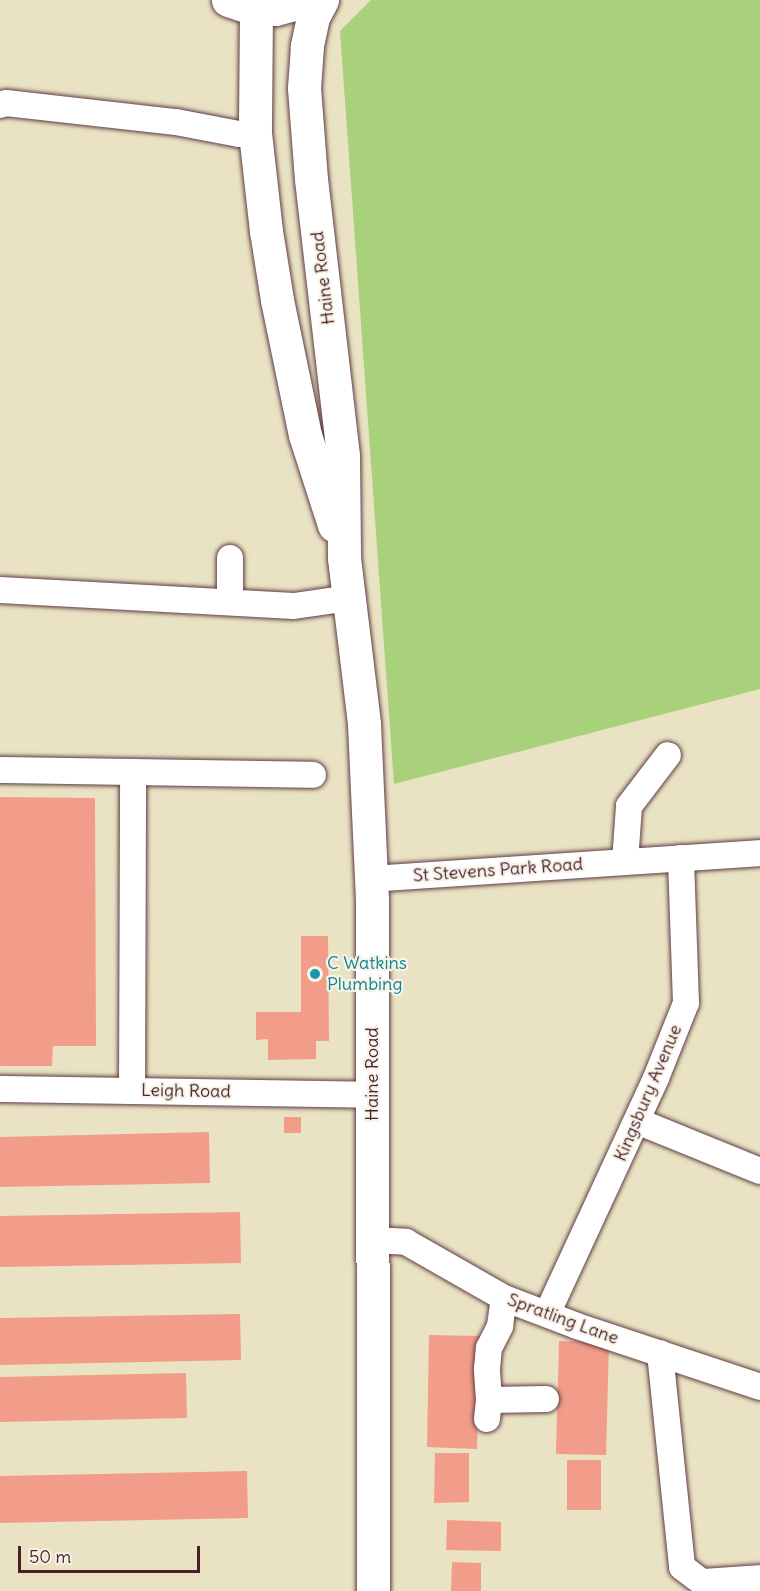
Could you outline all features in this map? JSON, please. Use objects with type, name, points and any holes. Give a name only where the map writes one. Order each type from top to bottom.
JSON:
[{"type":"main road","points":[[242,4],[275,9],[309,0]]},
{"type":"main road","name":"Haine Road","points":[[322,0],[309,36],[304,68],[304,88],[312,191],[343,456],[344,558],[364,724],[370,879],[373,1591]]},
{"type":"main road","name":"Haine Road","points":[[242,4],[260,193],[277,300],[305,435],[344,558]]},
{"type":"street","points":[[0,105],[6,103],[176,122],[239,134],[255,133]]},
{"type":"street","points":[[230,558],[230,601]]},
{"type":"street","points":[[0,590],[294,606],[350,598]]},
{"type":"street","points":[[625,862],[629,806],[668,755]]},
{"type":"street","points":[[0,770],[313,775]]},
{"type":"street","points":[[132,1090],[133,772]]},
{"type":"street","name":"St Stevens Park Road","points":[[370,879],[760,853]]},
{"type":"street","name":"Kingsbury Avenue","points":[[547,1314],[637,1121],[686,1003],[681,858]]},
{"type":"street","name":"Leigh Road","points":[[0,1089],[372,1095]]},
{"type":"street","points":[[637,1121],[760,1171]]},
{"type":"street","name":"Spratling Lane","points":[[373,1240],[406,1242],[504,1298],[760,1387]]},
{"type":"street","points":[[504,1298],[500,1326],[489,1348],[488,1410],[546,1399]]},
{"type":"street","points":[[660,1353],[682,1567],[702,1582],[760,1578]]},
{"type":"green space","points":[[371,0],[760,0],[760,689],[394,784],[340,31]]},
{"type":"building","points":[[0,797],[95,798],[96,1046],[53,1046],[52,1066],[0,1066]]},
{"type":"building","name":"C Watkins Plumbing","points":[[301,936],[328,936],[329,1041],[316,1041],[316,1059],[268,1060],[268,1039],[256,1040],[256,1012],[301,1012]]},
{"type":"building","points":[[284,1117],[301,1117],[301,1133],[284,1133]]},
{"type":"building","points":[[209,1132],[210,1183],[0,1187],[0,1137]]},
{"type":"building","points":[[240,1212],[241,1263],[0,1267],[0,1216]]},
{"type":"building","points":[[240,1314],[241,1360],[0,1365],[0,1318]]},
{"type":"building","points":[[429,1335],[480,1336],[477,1449],[427,1447]]},
{"type":"building","points":[[559,1341],[609,1342],[606,1455],[556,1454]]},
{"type":"building","points":[[186,1373],[187,1418],[0,1422],[0,1377]]},
{"type":"building","points":[[435,1453],[469,1453],[469,1502],[434,1503]]},
{"type":"building","points":[[567,1460],[601,1460],[601,1510],[567,1510]]},
{"type":"building","points":[[247,1471],[248,1518],[0,1523],[0,1476]]},
{"type":"building","points":[[447,1520],[501,1522],[501,1551],[446,1550]]},
{"type":"building","points":[[452,1562],[481,1563],[481,1591],[451,1591]]},
{"type":"place","name":"C Watkins Plumbing","points":[[315,974]]}]
